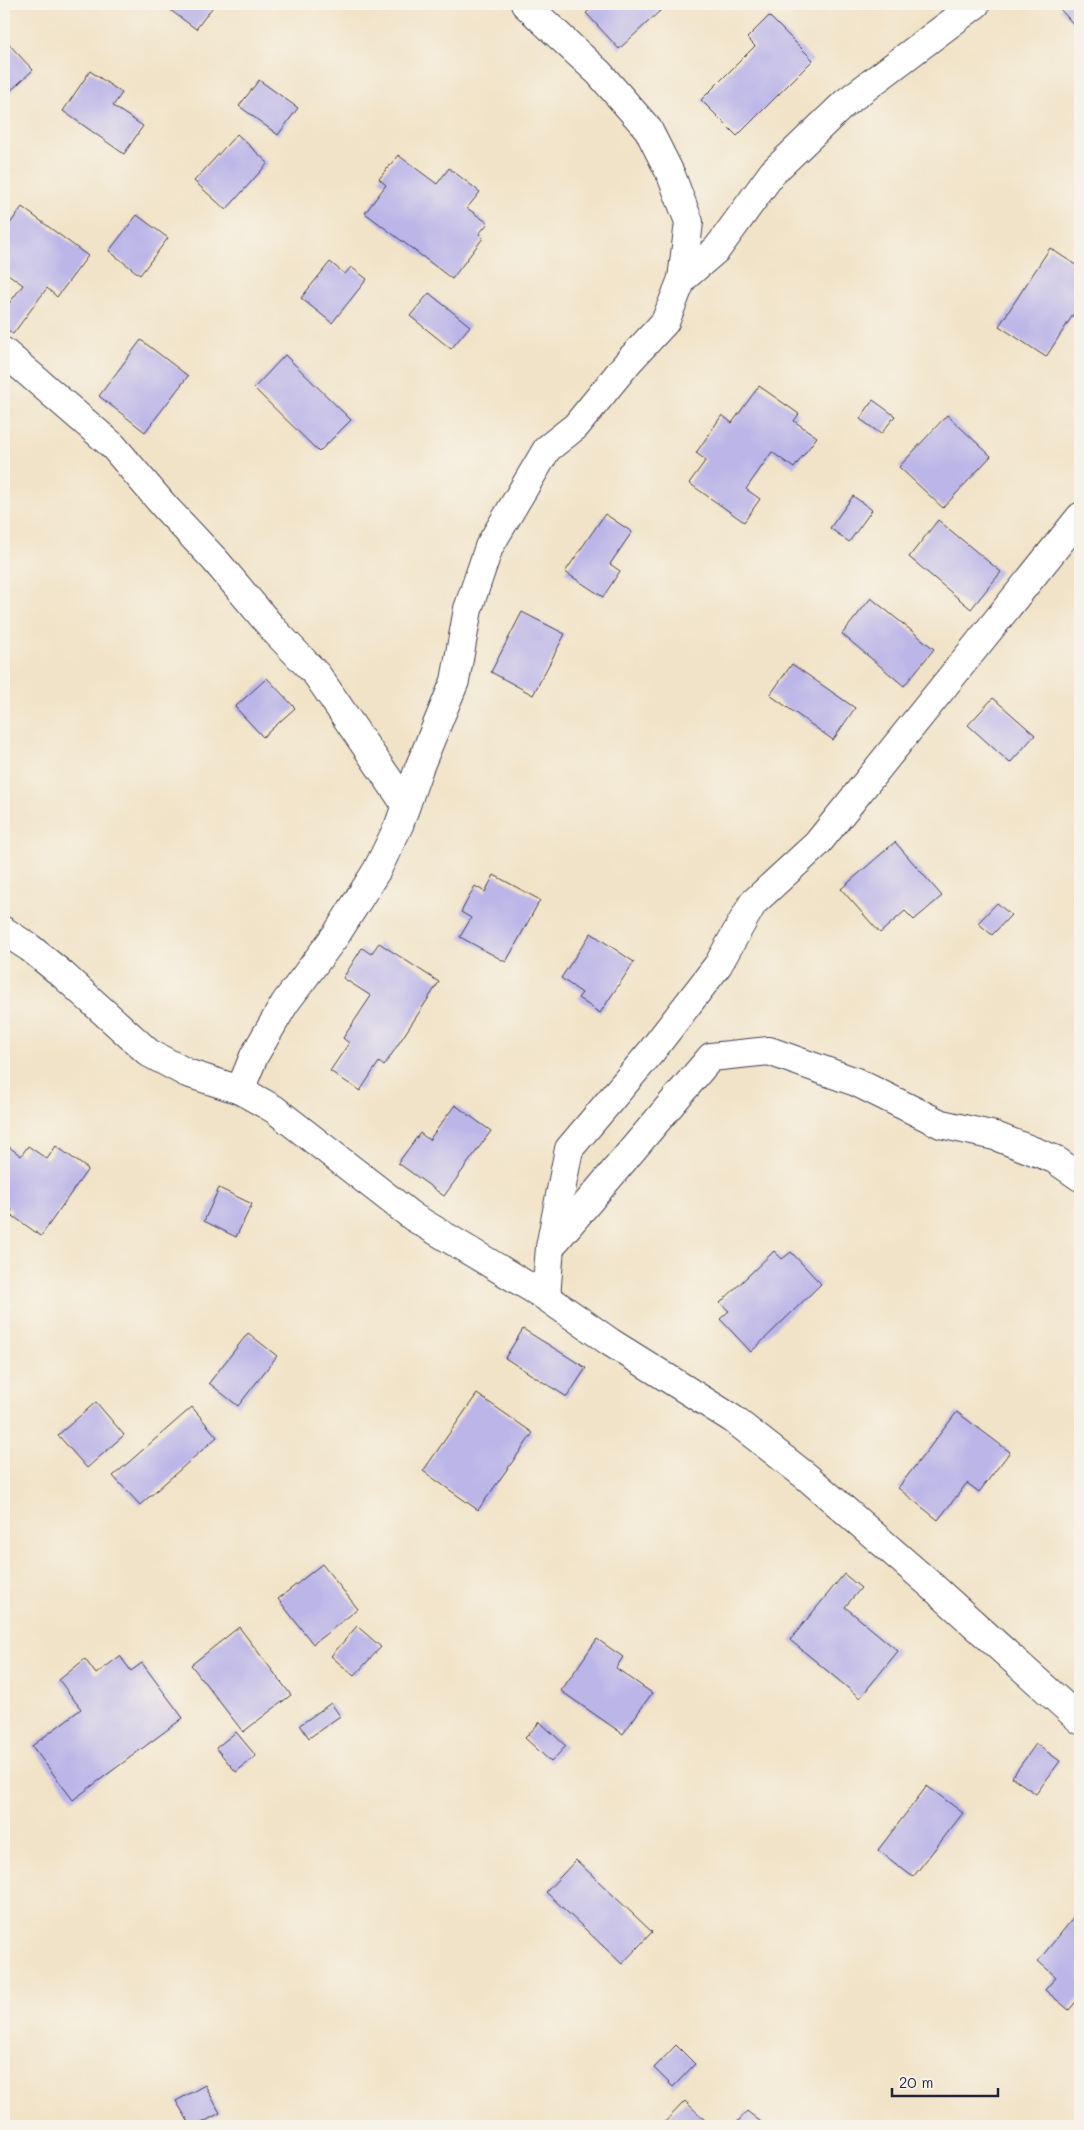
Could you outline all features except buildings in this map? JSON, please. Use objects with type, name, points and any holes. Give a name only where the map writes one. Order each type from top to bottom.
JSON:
[{"type":"street","points":[[240,1090],[254,1056],[285,1003],[336,935],[377,870],[399,825],[455,681],[468,609],[489,547],[547,449],[576,426],[629,361],[665,322],[682,279],[689,222],[671,175],[648,130],[599,73],[525,4]]},
{"type":"street","points":[[682,279],[717,249],[773,172],[844,103],[976,4]]},
{"type":"street","points":[[4,352],[113,446],[166,508],[216,560],[274,630],[317,675],[406,805]]},
{"type":"street","points":[[546,1297],[550,1247],[569,1149],[651,1052],[718,965],[753,904],[817,844],[1080,517]]},
{"type":"street","points":[[4,931],[30,948],[62,974],[149,1053],[187,1073],[240,1090],[274,1109],[414,1217],[546,1297],[610,1342],[733,1419],[800,1471],[932,1586],[1080,1720]]},
{"type":"street","points":[[550,1247],[711,1057],[768,1051],[856,1082],[941,1124],[996,1136],[1054,1159],[1080,1177]]}]
